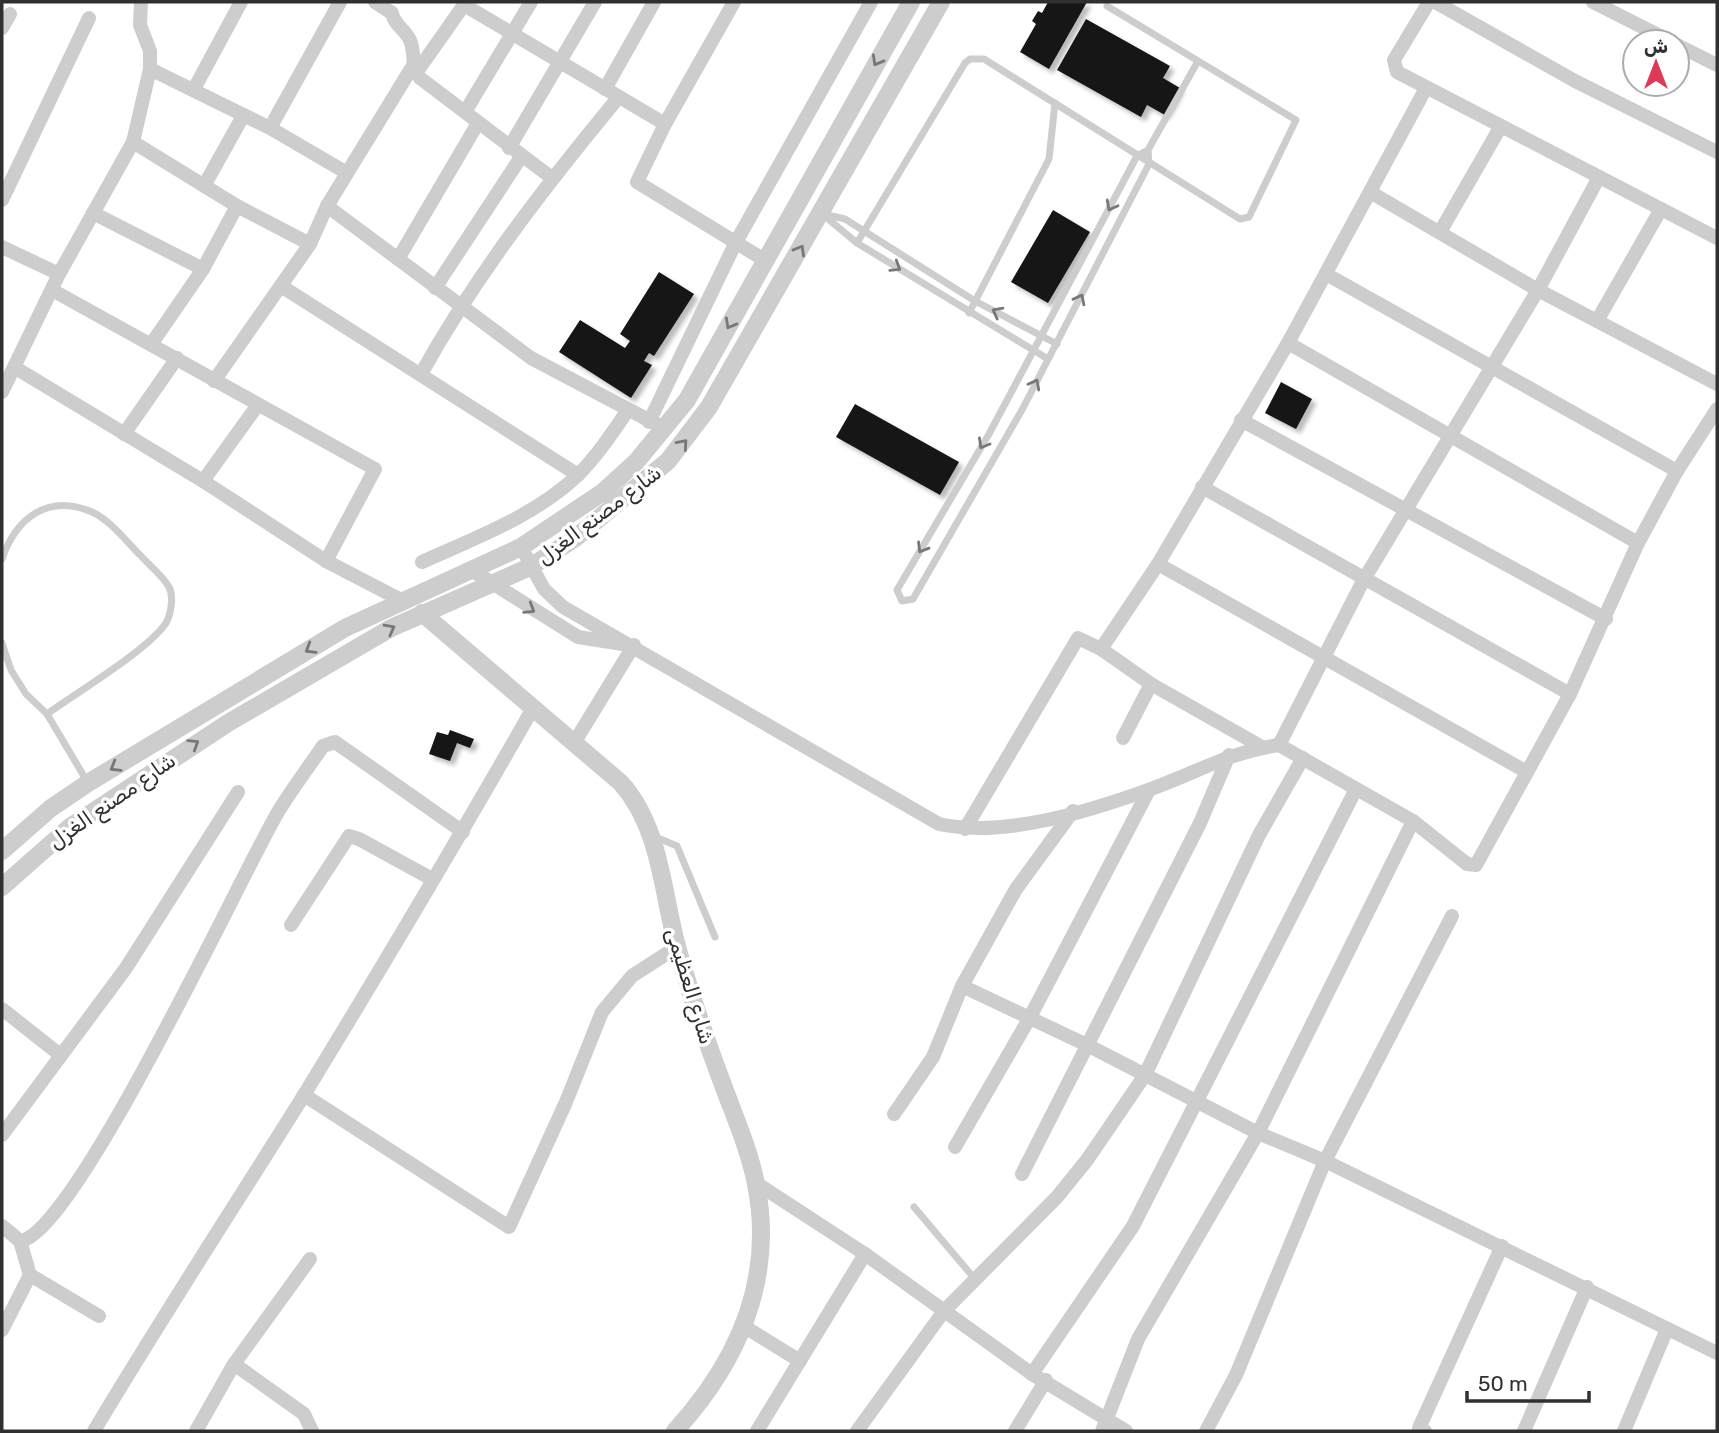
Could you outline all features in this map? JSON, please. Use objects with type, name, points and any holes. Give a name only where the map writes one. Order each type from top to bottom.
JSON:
[{"type":"street","points":[[2,392],[59,274],[133,142],[149,69],[150,51],[141,25],[141,2]]},
{"type":"street","points":[[194,89],[241,2]]},
{"type":"street","points":[[270,128],[341,2]]},
{"type":"street","points":[[375,2],[395,8],[393,20],[410,40],[415,68],[478,123],[552,178]]},
{"type":"street","points":[[465,112],[531,2]]},
{"type":"street","points":[[435,288],[515,152],[595,2]]},
{"type":"street","points":[[605,89],[654,2]]},
{"type":"street","points":[[734,2],[665,124],[637,182],[766,261]]},
{"type":"street","points":[[327,206],[531,358],[657,425],[736,242],[871,2]]},
{"type":"street","name":"شارع مصنع الغزل","points":[[2,851],[51,808],[88,783],[345,628],[521,547],[603,492],[657,425],[687,400],[911,2]]},
{"type":"street","name":"شارع مصنع الغزل","points":[[2,887],[41,850],[101,805],[261,703],[422,613],[530,567],[574,539],[642,486],[692,433],[941,2]]},
{"type":"street","points":[[1717,152],[1575,81],[1432,2],[1393,66],[1397,72],[1426,88],[1717,238]]},
{"type":"street","points":[[1593,2],[1644,28]]},
{"type":"street","points":[[214,381],[310,244],[327,206],[415,68],[465,4],[665,124]]},
{"type":"street","points":[[2,27],[10,14]]},
{"type":"street","points":[[2,200],[89,18]]},
{"type":"street","points":[[1691,51],[1717,65]]},
{"type":"street","points":[[149,69],[270,128],[347,173]]},
{"type":"street","points":[[1101,649],[1158,564],[1288,343],[1426,88]]},
{"type":"street","points":[[421,374],[460,307],[552,178],[618,98]]},
{"type":"street","points":[[204,186],[243,116]]},
{"type":"street","points":[[398,259],[478,123]]},
{"type":"street","points":[[1440,232],[1501,126]]},
{"type":"street","points":[[133,142],[237,206],[310,244]]},
{"type":"street","points":[[1279,745],[1363,580],[1538,290],[1599,177]]},
{"type":"street","points":[[1370,192],[1538,290],[1717,384]]},
{"type":"street","points":[[799,201],[821,213]]},
{"type":"street","points":[[152,343],[203,270],[237,206]]},
{"type":"street","points":[[1597,321],[1661,209]]},
{"type":"street","points":[[93,213],[203,270]]},
{"type":"street","points":[[2,247],[59,274]]},
{"type":"street","points":[[1326,274],[1677,471]]},
{"type":"street","points":[[281,286],[578,475]]},
{"type":"street","points":[[52,290],[152,343],[257,406],[375,469],[326,561]]},
{"type":"street","points":[[1288,343],[1639,543]]},
{"type":"street","points":[[124,433],[177,358]]},
{"type":"street","points":[[14,368],[202,481],[326,561],[401,600]]},
{"type":"street","points":[[202,481],[257,406]]},
{"type":"street","points":[[521,547],[544,589],[563,607],[634,645],[939,824],[965,829],[1011,826],[1149,790],[1228,755],[1279,745],[1413,821],[1467,864],[1476,864],[1570,695],[1639,543],[1677,471],[1717,409]]},
{"type":"street","points":[[422,562],[509,522],[554,495],[578,475],[628,411]]},
{"type":"street","points":[[1241,420],[1606,619]]},
{"type":"street","points":[[1202,487],[1570,695]]},
{"type":"street","points":[[1158,564],[1527,772]]},
{"type":"street","points":[[473,571],[578,637],[634,645]]},
{"type":"street","name":"شارع العظيمى","points":[[422,613],[634,798],[645,816],[652,836],[677,947],[756,1183],[761,1228],[756,1282],[745,1327],[716,1383],[675,1431]]},
{"type":"street","points":[[965,829],[1074,639],[1083,638],[1151,684],[1262,747]]},
{"type":"street","points":[[574,743],[634,645]]},
{"type":"street","points":[[1123,738],[1151,684]]},
{"type":"street","points":[[94,1431],[189,1274],[304,1095],[432,879],[463,832],[533,708]]},
{"type":"street","points":[[20,1241],[32,1236],[74,1186],[118,1118],[278,812],[323,746],[329,741],[335,742],[463,832]]},
{"type":"street","points":[[1022,1174],[1200,823],[1228,755]]},
{"type":"street","points":[[857,1431],[944,1311],[1057,1197],[1087,1160],[1146,1075],[1259,835],[1303,758]]},
{"type":"street","points":[[88,783],[101,805]]},
{"type":"street","points":[[1015,1431],[1039,1377],[1133,1226],[1356,789]]},
{"type":"street","points":[[955,1147],[1029,1019],[1149,790]]},
{"type":"street","points":[[2,1135],[59,1054],[126,968],[238,792]]},
{"type":"street","points":[[894,1114],[933,1057],[962,986],[1016,889],[1073,811]]},
{"type":"street","points":[[1104,1426],[1138,1339],[1258,1133],[1413,821]]},
{"type":"street","points":[[291,925],[349,836],[432,879]]},
{"type":"street","points":[[1206,1431],[1236,1375],[1325,1161],[1452,916]]},
{"type":"street","points":[[304,1095],[509,1227],[566,1102],[602,1012],[632,976],[677,947]]},
{"type":"street","points":[[962,986],[1087,1045],[1258,1133],[1325,1161],[1717,1353]]},
{"type":"street","points":[[2,1009],[59,1054]]},
{"type":"street","points":[[756,1183],[865,1254],[1104,1426],[1126,1431]]},
{"type":"street","points":[[2,1226],[20,1241],[30,1275],[99,1316]]},
{"type":"street","points":[[1425,1431],[1419,1428],[1502,1246]]},
{"type":"street","points":[[757,1431],[865,1254]]},
{"type":"street","points":[[196,1431],[234,1364],[310,1259]]},
{"type":"street","points":[[2,1329],[30,1275]]},
{"type":"street","points":[[1524,1431],[1587,1287]]},
{"type":"street","points":[[745,1327],[800,1361]]},
{"type":"street","points":[[1624,1431],[1667,1329]]},
{"type":"street","points":[[234,1364],[302,1411],[312,1431]]},
{"type":"lane","points":[[858,243],[970,59],[984,59],[1240,219],[1249,217],[1296,124],[1293,117],[1107,6]]},
{"type":"lane","points":[[1148,150],[1149,164],[1057,344],[913,600],[902,601],[897,590],[1042,336],[1137,156],[1148,150],[1198,61]]},
{"type":"lane","points":[[969,313],[1049,159],[1055,103]]},
{"type":"lane","points":[[821,213],[845,219],[975,301],[1057,344]]},
{"type":"lane","points":[[821,213],[858,243],[1048,359]]},
{"type":"lane","points":[[2,559],[10,536],[35,510],[67,506],[94,513],[169,587],[172,606],[167,622],[149,641],[47,714]]},
{"type":"lane","points":[[2,643],[11,670],[21,686],[47,714],[88,783]]},
{"type":"lane","points":[[652,836],[677,846],[715,937]]},
{"type":"lane","points":[[914,1207],[974,1278]]},
{"type":"building","points":[[1048,2],[1087,2],[1049,69],[1020,52],[1036,24],[1032,21],[1038,11],[1042,13]]},
{"type":"building","points":[[1086,19],[1170,66],[1163,78],[1180,88],[1165,115],[1147,105],[1141,117],[1057,70]]},
{"type":"building","points":[[1053,210],[1090,232],[1048,303],[1011,282]]},
{"type":"building","points":[[659,272],[694,294],[654,356],[649,353],[644,361],[652,365],[631,398],[559,352],[580,320],[625,348],[630,341],[620,334]]},
{"type":"building","points":[[1281,382],[1312,399],[1296,429],[1265,413]]},
{"type":"building","points":[[855,404],[959,462],[940,495],[836,437]]},
{"type":"building","points":[[450,730],[474,739],[470,748],[457,743],[450,761],[429,754],[437,732],[448,735]]}]
